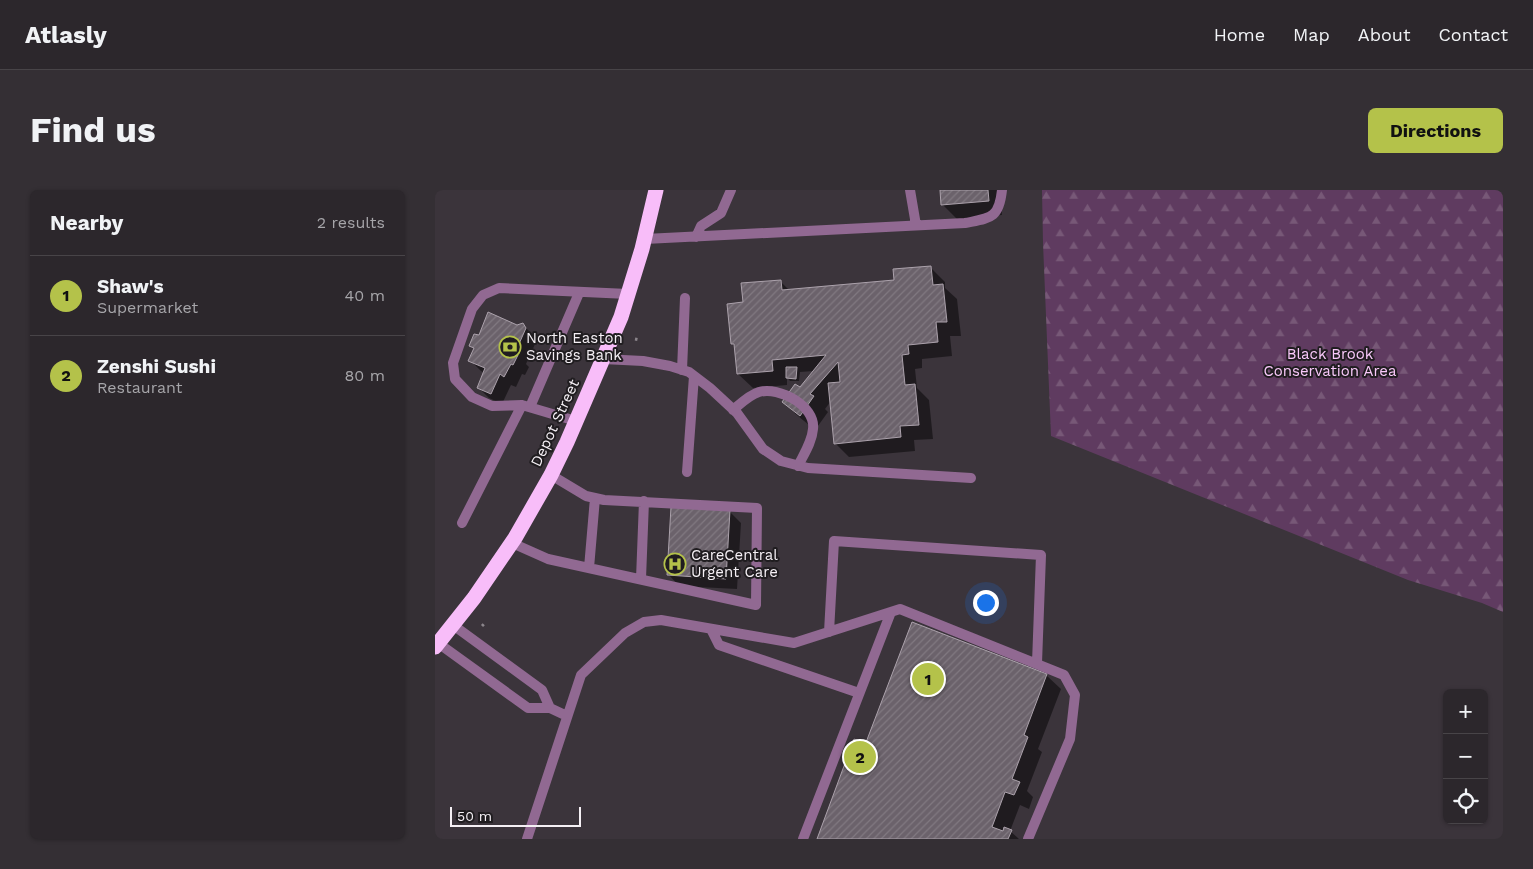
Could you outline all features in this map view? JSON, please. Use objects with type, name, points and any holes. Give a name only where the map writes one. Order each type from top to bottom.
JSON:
[{"type":"highway","name":"Depot Street","points":[[441,636],[494,571],[551,475],[603,359],[629,294],[645,239],[656,190]]},
{"type":"lane","points":[[696,237],[701,226],[721,213],[731,190]]},
{"type":"lane","points":[[910,190],[916,225]]},
{"type":"lane","points":[[645,239],[965,223],[989,218],[1001,205],[1002,190]]},
{"type":"lane","points":[[576,421],[526,406],[492,406],[472,397],[455,379],[453,363],[472,309],[483,295],[499,288],[629,294]]},
{"type":"lane","points":[[462,523],[526,406],[579,293]]},
{"type":"lane","points":[[682,370],[685,298]]},
{"type":"lane","points":[[603,359],[643,361],[689,372],[710,388],[733,410],[763,449],[781,461],[808,468],[971,478]]},
{"type":"lane","points":[[687,472],[694,376]]},
{"type":"lane","points":[[733,410],[758,392],[772,391],[789,396],[807,410],[813,420],[813,430],[809,445],[798,466]]},
{"type":"lane","points":[[512,543],[548,559],[756,604],[757,508],[604,500],[586,496],[551,475]]},
{"type":"lane","points":[[589,568],[595,498]]},
{"type":"lane","points":[[641,579],[644,501]]},
{"type":"lane","points":[[829,632],[835,541],[1041,555],[1037,663]]},
{"type":"lane","points":[[527,839],[581,675],[625,633],[644,622],[661,620],[794,644],[900,609],[1064,674],[1075,695],[1070,739],[1027,839]]},
{"type":"lane","points":[[803,839],[891,612]]},
{"type":"lane","points":[[711,629],[719,645],[859,693]]},
{"type":"lane","points":[[441,636],[529,708],[550,708],[567,716]]},
{"type":"lane","points":[[441,636],[542,690],[550,708]]},
{"type":"path","points":[[635,339],[640,340]]},
{"type":"green space","name":"Black Brook Conservation Area","points":[[1042,190],[1503,190],[1503,612],[1482,603],[1408,580],[1051,436]]},
{"type":"building","points":[[940,190],[988,190],[989,201],[941,205]]},
{"type":"building","points":[[931,266],[933,285],[943,284],[947,322],[936,322],[938,342],[908,345],[909,354],[902,355],[905,385],[915,384],[919,425],[900,426],[901,437],[834,444],[828,383],[840,382],[838,362],[810,394],[814,396],[800,416],[782,402],[795,384],[800,387],[826,355],[772,360],[773,371],[737,374],[734,344],[731,344],[727,304],[743,302],[741,283],[781,280],[782,290],[894,280],[893,269]]},
{"type":"building","points":[[488,312],[517,325],[523,323],[526,328],[515,353],[518,355],[513,365],[511,364],[504,377],[500,374],[491,394],[477,388],[485,368],[468,361],[474,348],[469,346],[474,334],[479,335]]},
{"type":"building","points":[[786,367],[797,367],[796,379],[786,378]]},
{"type":"building","points":[[671,507],[730,510],[726,579],[667,575]]},
{"type":"building","points":[[912,622],[1047,674],[1024,735],[1028,737],[1012,779],[1020,782],[1014,795],[1005,792],[992,827],[1003,831],[1004,827],[1012,830],[1008,839],[817,839],[854,739],[865,745]]},
{"type":"place","name":"North Easton Savings Bank","points":[[510,347]]},
{"type":"place","name":"CareCentral Urgent Care","points":[[675,564]]},
{"type":"place","name":"Shaw's","points":[[928,679]]},
{"type":"place","name":"Zenshi Sushi","points":[[860,757]]}]
